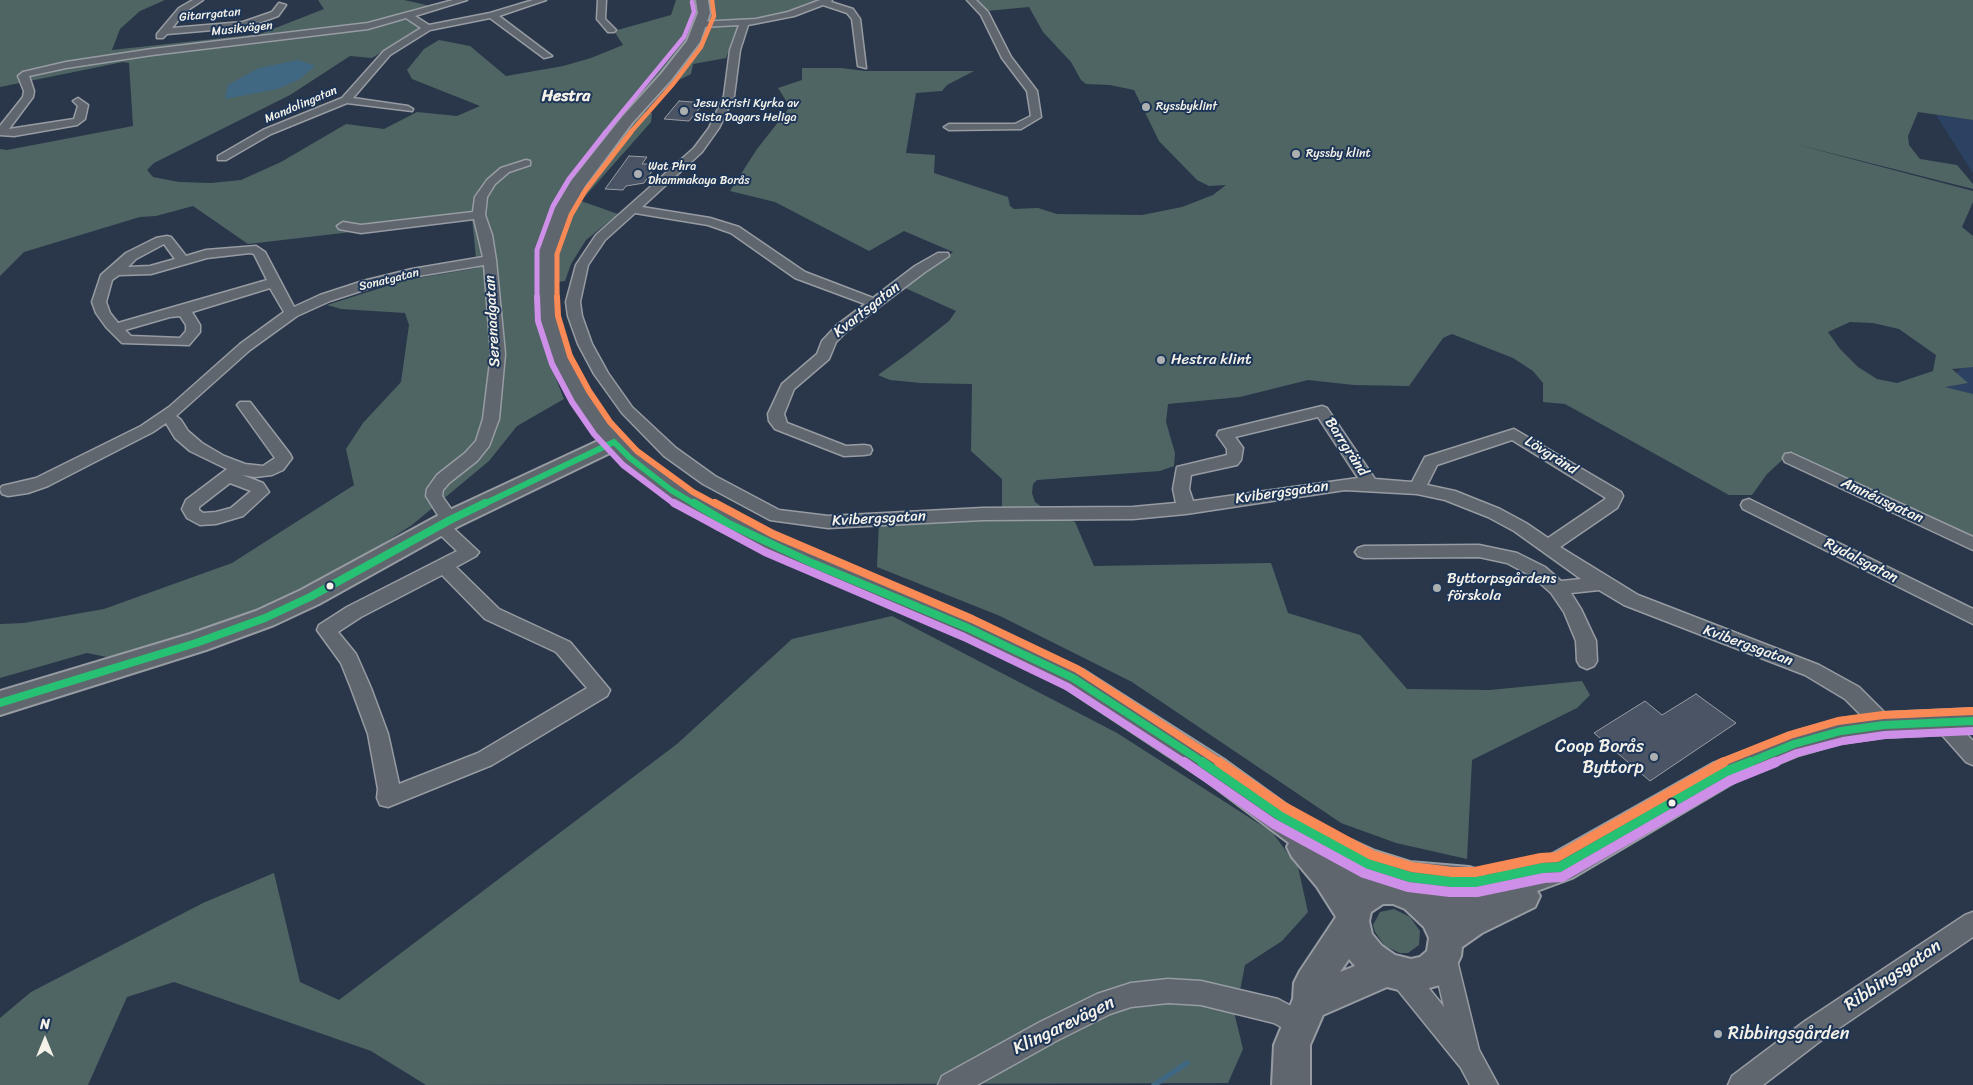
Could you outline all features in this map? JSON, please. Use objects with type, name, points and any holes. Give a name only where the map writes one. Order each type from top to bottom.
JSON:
[{"type":"main road","points":[[702,0],[704,13],[701,24],[684,55],[627,120],[577,185],[562,211],[547,252],[548,318],[561,360],[589,411],[614,442],[630,458],[671,490],[727,523],[812,563],[968,628],[1073,678],[1215,770],[1331,856],[1382,889],[1406,892],[1417,898],[1436,916],[1445,947]]},
{"type":"main road","points":[[0,703],[238,629],[310,597],[445,523],[614,442]]},
{"type":"main road","points":[[1417,898],[1491,893],[1560,868],[1725,772],[1750,760],[1841,730],[1884,724],[1973,721]]},
{"type":"main road","points":[[1279,816],[1368,864],[1410,877],[1451,882],[1476,882],[1543,868],[1560,868]]},
{"type":"main road","points":[[1279,816],[1297,841],[1329,876],[1352,919],[1358,942],[1363,950],[1394,973],[1411,976],[1428,973],[1440,963],[1445,947],[1470,922],[1546,884],[1560,868]]},
{"type":"main road","points":[[1291,1085],[1292,1045],[1304,1013],[1312,983],[1352,919],[1363,897],[1382,889]]},
{"type":"main road","points":[[1304,1013],[1394,973]]},
{"type":"street","points":[[152,52],[156,40],[182,10],[199,0]]},
{"type":"street","name":"Musikvägen","points":[[78,101],[83,105],[80,119],[77,122],[3,134],[2,132],[28,97],[29,91],[23,76],[66,65],[152,52],[368,26],[463,0]]},
{"type":"street","name":"Mandolingatan","points":[[222,158],[268,132],[346,100],[387,53],[427,28],[492,15],[542,0]]},
{"type":"street","points":[[602,0],[600,19],[612,30]]},
{"type":"street","points":[[949,128],[1023,126],[1036,117],[1035,100],[1028,83],[1007,58],[985,14],[971,0]]},
{"type":"street","points":[[701,24],[744,23],[791,14],[826,1],[850,11],[856,19],[863,66]]},
{"type":"street","name":"Gitarrgatan","points":[[164,32],[244,25],[275,14],[282,5]]},
{"type":"street","points":[[492,15],[547,56]]},
{"type":"street","points":[[409,16],[427,28]]},
{"type":"street","name":"Kvibergsgatan","points":[[744,23],[735,50],[729,96],[714,128],[698,150],[600,238],[590,252],[578,276],[574,309],[585,344],[601,374],[627,410],[650,433],[695,471],[762,510],[795,519],[828,522],[983,514],[1134,513],[1186,508],[1345,484],[1417,488],[1470,502],[1520,527],[1601,583],[1631,600],[1812,670],[1852,694],[1884,724]]},
{"type":"street","points":[[346,100],[408,109]]},
{"type":"street","points":[[343,226],[361,229],[479,215],[481,197],[491,182],[505,170],[526,162]]},
{"type":"street","points":[[634,209],[710,222],[735,230],[793,271],[874,303]]},
{"type":"street","name":"Serenadgatan","points":[[445,523],[434,496],[435,489],[443,479],[471,457],[483,442],[492,419],[498,354],[490,260],[486,235],[479,215]]},
{"type":"street","points":[[177,312],[188,315],[194,325],[193,332],[184,342],[128,340],[102,313],[99,302],[106,278],[131,256],[160,240],[167,240],[183,261]]},
{"type":"street","points":[[116,271],[151,270],[206,254],[252,249],[259,252],[286,306],[292,313]]},
{"type":"street","name":"Kvartsgatan","points":[[864,450],[844,451],[781,426],[777,422],[776,414],[787,387],[824,356],[829,340],[874,303],[943,256]]},
{"type":"street","name":"Sonatgatan","points":[[8,490],[28,487],[42,482],[147,429],[167,416],[245,347],[292,313],[325,298],[368,284],[412,273],[490,260]]},
{"type":"street","points":[[116,328],[177,312],[275,282]]},
{"type":"street","points":[[167,416],[176,423],[181,434],[196,447],[235,471],[266,471],[277,466],[284,458],[245,406]]},
{"type":"street","name":"Barrgränd","points":[[1186,508],[1181,489],[1183,471],[1231,461],[1235,456],[1235,448],[1226,435],[1322,411],[1370,484]]},
{"type":"street","name":"Lövgränd","points":[[1417,488],[1430,461],[1514,434],[1616,496],[1611,504],[1590,516],[1548,547]]},
{"type":"street","name":"Amnéusgatan","points":[[1790,458],[1973,544]]},
{"type":"street","name":"Rydalsgatan","points":[[1749,505],[1973,617]]},
{"type":"street","points":[[444,566],[492,614],[563,647],[600,690],[485,759],[388,798],[389,789],[378,734],[349,660],[326,630],[395,589],[470,552],[445,523]]},
{"type":"street","points":[[1364,552],[1479,551],[1511,557],[1539,572],[1556,588],[1572,609],[1586,641],[1587,661]]},
{"type":"street","points":[[1556,588],[1601,583]]},
{"type":"street","points":[[1942,722],[1973,756]]},
{"type":"street","name":"Ribbingsgatan","points":[[1741,1085],[1814,1030],[1973,923]]},
{"type":"street","points":[[1445,947],[1470,1058]]},
{"type":"street","points":[[1394,973],[1470,1058],[1484,1085]]},
{"type":"street","name":"Klingarevägen","points":[[951,1085],[1049,1031],[1106,1003],[1131,995],[1168,991],[1201,994],[1278,1012],[1304,1013]]},
{"type":"shaded area","points":[[299,60],[315,66],[300,79],[278,89],[225,99],[228,85],[259,68]]},
{"type":"shaded area","points":[[1936,115],[1973,120],[1973,173]]},
{"type":"shaded area","points":[[1973,355],[1973,394],[1944,387]]},
{"type":"green space","points":[[0,0],[165,0],[140,11],[120,29],[112,50],[260,34],[324,9],[318,0],[404,0],[431,6],[405,14],[420,28],[372,58],[350,56],[290,95],[154,163],[147,170],[153,177],[179,182],[211,183],[241,180],[281,162],[346,124],[384,129],[417,112],[457,116],[480,106],[412,79],[407,70],[424,49],[439,40],[470,46],[506,76],[563,66],[591,58],[623,45],[614,31],[671,15],[676,0],[820,0],[802,8],[759,18],[740,20],[726,58],[693,64],[691,74],[679,80],[670,90],[647,91],[637,99],[630,110],[652,113],[651,122],[581,201],[618,214],[586,240],[571,264],[565,281],[535,285],[536,310],[545,351],[564,399],[517,426],[489,461],[412,525],[313,589],[273,609],[135,655],[107,657],[87,653],[0,678],[0,624],[24,623],[104,609],[232,563],[354,485],[346,449],[363,423],[401,382],[409,325],[405,313],[341,309],[327,305],[406,280],[477,268],[472,218],[248,244],[193,206],[156,216],[140,217],[24,252],[0,276],[0,149],[7,150],[133,126],[129,63],[123,62],[0,87]]},
{"type":"green space","points":[[977,0],[1973,0],[1973,120],[1918,112],[1908,136],[1909,145],[1920,159],[1957,165],[1973,184],[1973,189],[1791,143],[1973,191],[1973,202],[1962,227],[1973,236],[1973,367],[1952,369],[1968,383],[1945,387],[1973,394],[1973,537],[1790,453],[1767,474],[1752,495],[1729,495],[1565,404],[1543,402],[1543,383],[1533,371],[1513,358],[1452,334],[1443,338],[1409,386],[1354,385],[1308,380],[1240,397],[1168,404],[1166,422],[1175,453],[1174,466],[1160,471],[1037,480],[1033,484],[1032,493],[1035,502],[1046,510],[1075,522],[1094,566],[1271,563],[1288,613],[1360,635],[1407,689],[1490,690],[1582,681],[1590,695],[1577,708],[1472,760],[1467,859],[1396,843],[1341,823],[1132,682],[1000,616],[877,567],[879,522],[1002,515],[1002,479],[971,451],[972,384],[921,383],[890,380],[878,375],[949,321],[956,311],[903,287],[953,252],[904,231],[869,251],[775,202],[730,191],[757,149],[790,107],[778,88],[802,80],[802,68],[841,68],[865,71],[974,71],[947,85],[942,91],[916,93],[906,153],[935,155],[934,173],[1008,197],[1010,206],[1014,209],[1038,208],[1057,214],[1142,215],[1182,207],[1213,195],[1226,185],[1209,186],[1197,180],[1159,141],[1134,90],[1110,85],[1086,84],[1081,80],[1071,62],[1043,32],[1029,7],[986,11]],"holes":[[[1850,322],[1873,323],[1899,329],[1936,355],[1933,371],[1897,383],[1877,379],[1858,367],[1840,349],[1828,332]]]},
{"type":"green space","points":[[892,616],[1117,733],[1272,832],[1298,867],[1308,912],[1282,941],[1245,965],[1235,1016],[1243,1049],[1228,1083],[426,1085],[371,1051],[174,982],[127,997],[88,1085],[0,1085],[0,1018],[31,992],[203,903],[274,873],[300,982],[339,1000],[677,744],[792,639]]},
{"type":"green space","points":[[1394,909],[1410,917],[1420,931],[1419,945],[1408,953],[1400,953],[1385,946],[1375,932],[1373,925],[1380,912]]},
{"type":"building","name":"Jesu Kristi Kyrka av Sista Dagars Heliga","points":[[679,101],[704,103],[689,121],[664,119]]},
{"type":"building","name":"Wat Phra Dhammakaya Borås","points":[[629,156],[647,157],[642,164],[657,164],[644,183],[626,186],[623,190],[605,189]]},
{"type":"building","name":"Coop Borås Byttorp","points":[[1696,694],[1736,723],[1650,781],[1594,733],[1645,701],[1662,715]]},
{"type":"waterway","points":[[1154,1085],[1187,1063]]},
{"type":"transit line","points":[[712,0],[714,16],[701,47],[673,84],[635,126],[585,191],[571,215],[557,254],[556,278],[558,316],[570,356],[589,391],[610,422],[637,451],[693,492],[773,534],[972,619],[1077,669],[1220,762],[1284,807],[1372,855],[1412,867],[1452,872],[1475,872],[1541,858],[1557,857],[1720,763],[1790,735],[1838,721],[1883,715],[1973,711]]},
{"type":"transit line","points":[[692,2],[694,12],[684,37],[658,71],[619,114],[569,179],[553,206],[537,250],[536,278],[538,321],[552,364],[572,402],[594,434],[623,465],[683,510],[765,552],[964,637],[1068,687],[1209,778],[1274,824],[1364,873],[1408,887],[1450,892],[1477,892],[1544,878],[1562,877],[1729,781],[1797,753],[1843,741],[1885,735],[1973,731]]},
{"type":"transit line","points":[[614,442],[630,458],[671,490],[727,523],[812,563],[968,628],[1073,678],[1215,770],[1279,815],[1368,864],[1410,877],[1451,882],[1476,882],[1543,868],[1560,867],[1725,772],[1794,744],[1841,731],[1884,725],[1973,721]]},
{"type":"transit line","points":[[0,703],[196,643],[265,618],[310,597],[450,520],[614,442]]},
{"type":"place","name":"Ryssbyklint","points":[[1146,107]]},
{"type":"place","name":"Jesu Kristi Kyrka av Sista Dagars Heliga","points":[[684,111]]},
{"type":"place","name":"Ryssby klint","points":[[1296,154]]},
{"type":"place","name":"Wat Phra Dhammakaya Borås","points":[[638,174]]},
{"type":"place","name":"Hestra klint","points":[[1161,360]]},
{"type":"place","name":"Byttorpsgårdens förskola","points":[[1437,588]]},
{"type":"place","name":"Coop Borås Byttorp","points":[[1654,757]]},
{"type":"place","name":"Ribbingsgården","points":[[1718,1034]]},
{"type":"district","name":"Hestra","points":[[566,97]]}]
